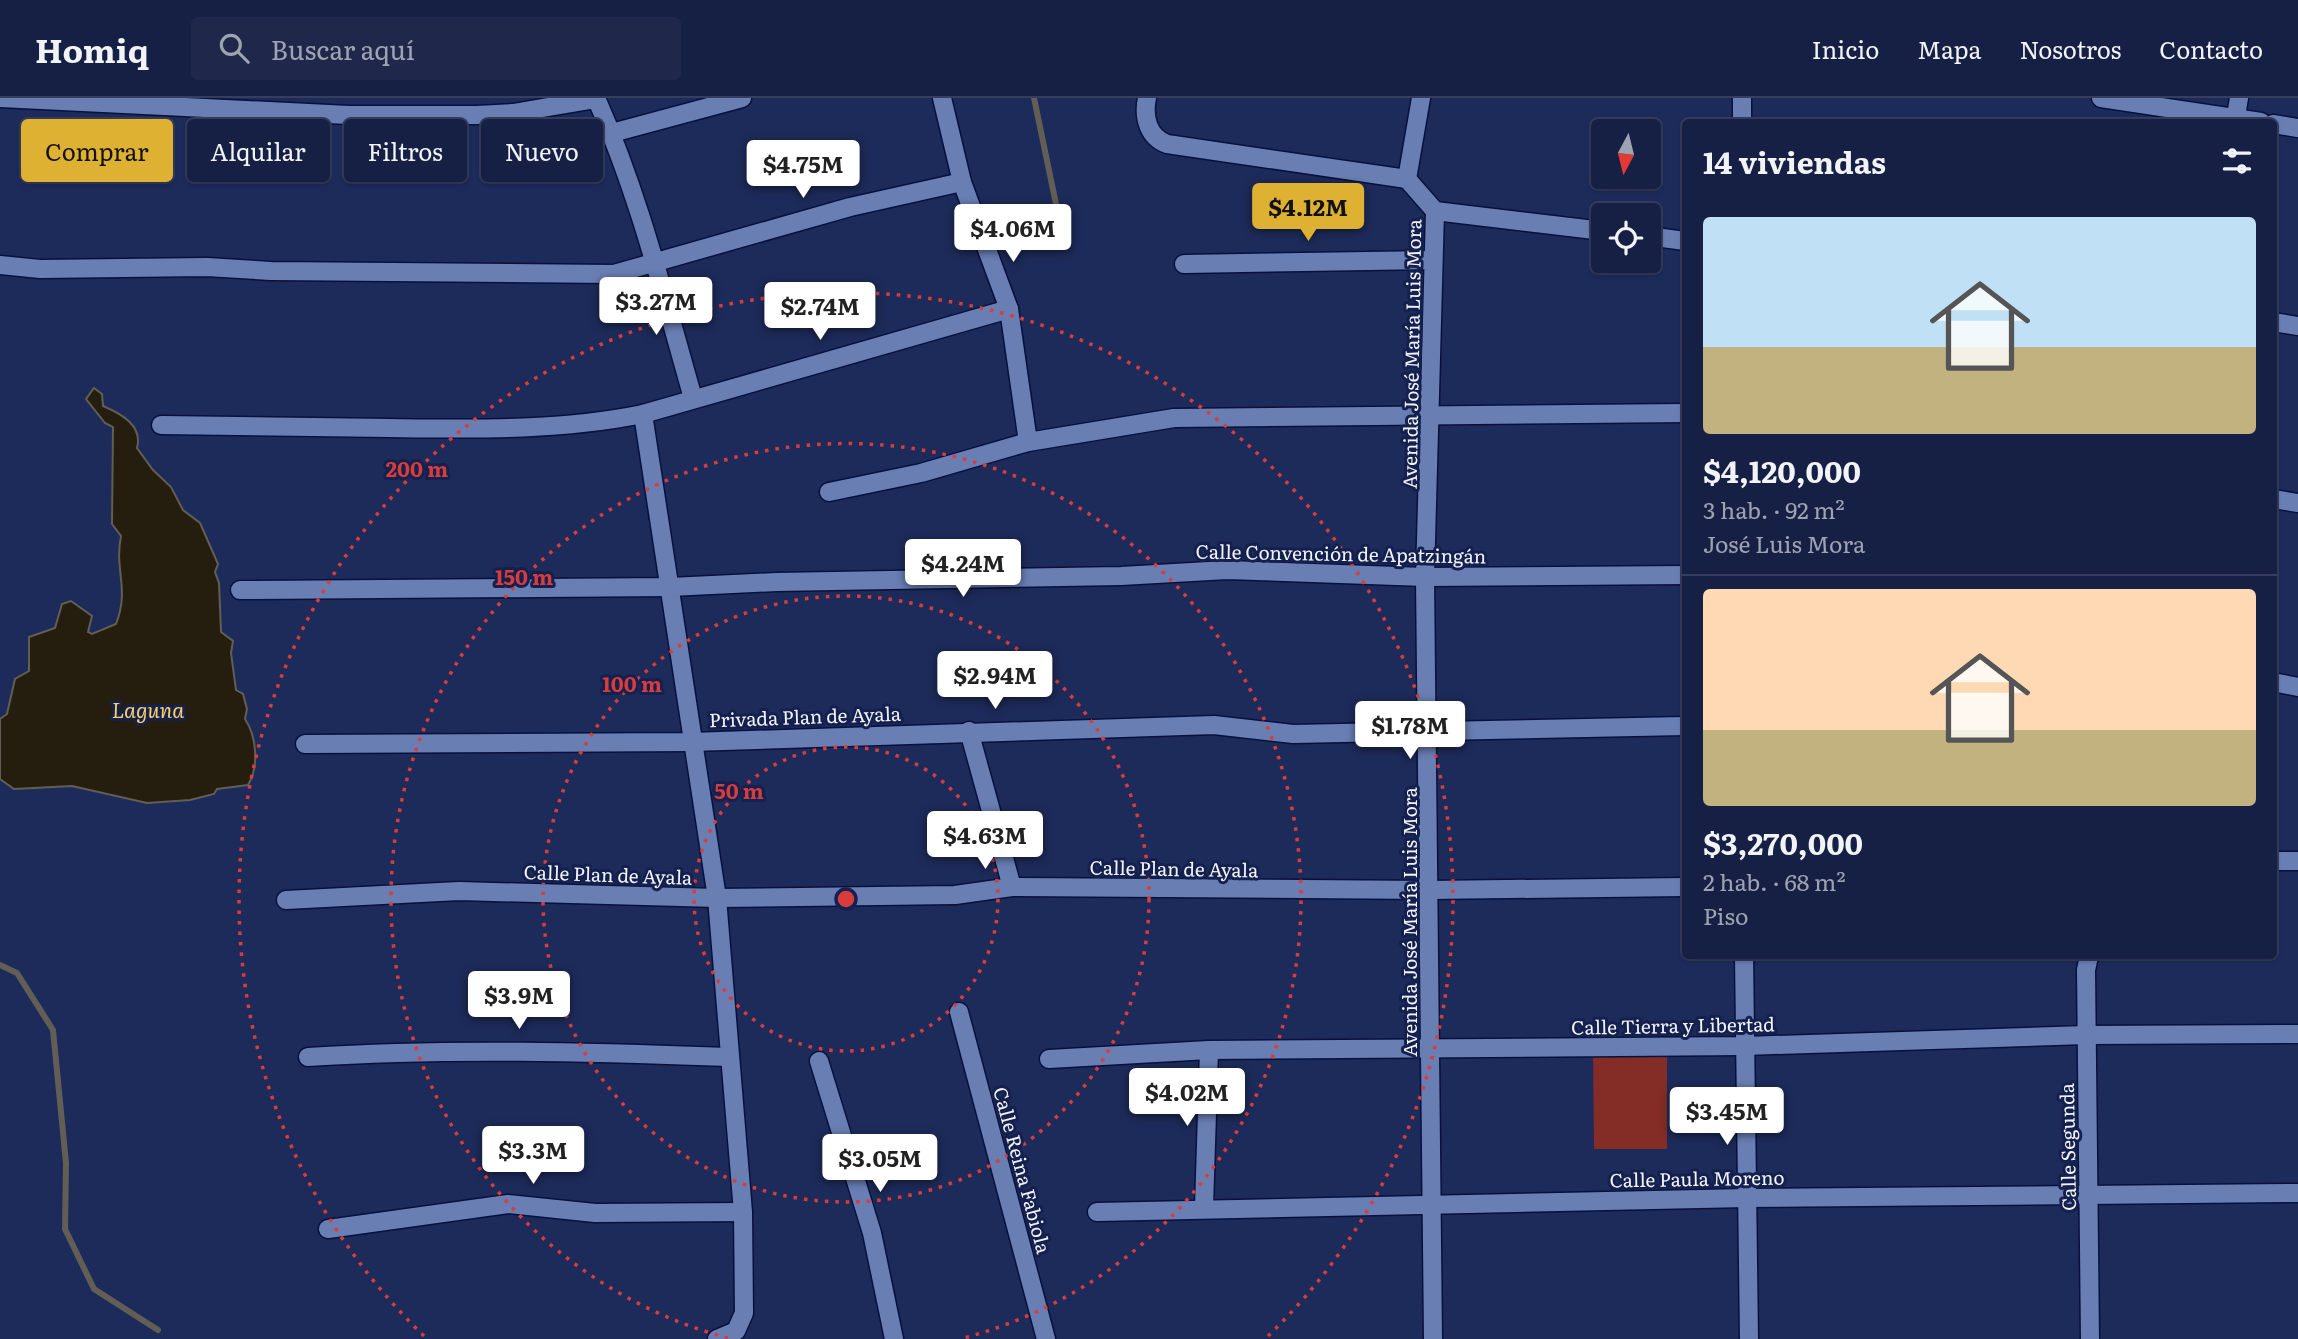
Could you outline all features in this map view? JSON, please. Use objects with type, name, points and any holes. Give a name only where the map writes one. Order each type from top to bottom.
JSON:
[{"type":"street","points":[[0,98],[349,115],[513,113],[596,98],[612,133],[655,265],[693,398]]},
{"type":"street","points":[[612,133],[742,98]]},
{"type":"street","points":[[942,98],[962,183],[1009,309],[1028,442]]},
{"type":"street","points":[[1147,98],[1146,117],[1155,137],[1174,146],[1407,179],[1421,98]]},
{"type":"street","points":[[1742,98],[1742,119]]},
{"type":"street","points":[[2101,98],[2223,119]]},
{"type":"street","points":[[2235,119],[2239,98]]},
{"type":"street","points":[[2277,125],[2298,128]]},
{"type":"street","name":"Avenida José María Luis Mora","points":[[1407,179],[1435,211],[1425,577],[1429,731],[1429,1203],[1433,1339]]},
{"type":"street","points":[[0,265],[40,269],[207,267],[566,276],[614,274],[655,265],[837,210],[925,188],[962,183]]},
{"type":"street","points":[[1435,211],[1591,230]]},
{"type":"street","points":[[1661,238],[1682,241]]},
{"type":"street","points":[[1184,264],[1432,260]]},
{"type":"street","points":[[161,425],[556,428],[643,414],[1009,309]]},
{"type":"street","points":[[2277,323],[2298,326]]},
{"type":"street","points":[[829,492],[920,473],[1028,442],[1174,418],[1428,418],[1682,413]]},
{"type":"street","points":[[643,414],[691,742],[717,898],[743,1212],[742,1323],[732,1335],[717,1339]]},
{"type":"street","points":[[2277,500],[2298,503]]},
{"type":"street","name":"Calle Convención de Apatzingán","points":[[240,590],[670,587],[776,582],[1121,576],[1227,570],[1425,577],[1682,575]]},
{"type":"street","points":[[2277,683],[2298,687]]},
{"type":"street","name":"Privada Plan de Ayala","points":[[305,744],[691,742],[969,730],[1214,725],[1293,734],[1682,726]]},
{"type":"street","points":[[969,730],[1012,887]]},
{"type":"street","points":[[2277,861],[2298,861]]},
{"type":"street","name":"Calle Plan de Ayala","points":[[286,900],[459,891],[717,898],[955,895],[1012,887],[1430,890],[1682,887]]},
{"type":"street","points":[[1744,959],[1749,1339]]},
{"type":"street","name":"Calle Segunda","points":[[2088,959],[2085,970],[2090,1339]]},
{"type":"street","name":"Calle Reina Fabiola","points":[[959,1012],[1046,1339]]},
{"type":"street","name":"Calle Tierra y Libertad","points":[[1049,1059],[1209,1050],[1744,1046],[2086,1035],[2298,1034]]},
{"type":"street","points":[[308,1057],[424,1050],[525,1050],[730,1057]]},
{"type":"street","points":[[1204,1207],[1209,1050]]},
{"type":"street","points":[[819,1061],[872,1233],[894,1339]]},
{"type":"street","name":"Calle Paula Moreno","points":[[1097,1212],[1429,1203],[2298,1193]]},
{"type":"street","points":[[328,1230],[508,1204],[596,1213],[743,1212]]},
{"type":"shaded area","points":[[1667,1049],[1667,1149],[1594,1149],[1593,1050]]},
{"type":"water","name":"Laguna","points":[[94,388],[102,394],[103,406],[124,417],[134,427],[138,440],[137,448],[153,470],[171,487],[183,510],[200,523],[218,564],[215,572],[219,583],[221,632],[233,641],[231,653],[236,690],[243,694],[247,709],[245,719],[254,743],[254,770],[248,785],[217,789],[214,794],[190,800],[147,803],[72,786],[14,789],[0,779],[0,719],[7,714],[15,679],[29,671],[29,637],[55,628],[62,604],[71,601],[92,616],[88,632],[92,634],[116,624],[120,612],[121,536],[112,524],[113,427],[105,423],[86,399]]},
{"type":"waterway","points":[[1034,98],[1062,233]]},
{"type":"waterway","points":[[0,965],[17,973],[53,1030],[66,1163],[65,1229],[94,1289],[158,1330]]}]
